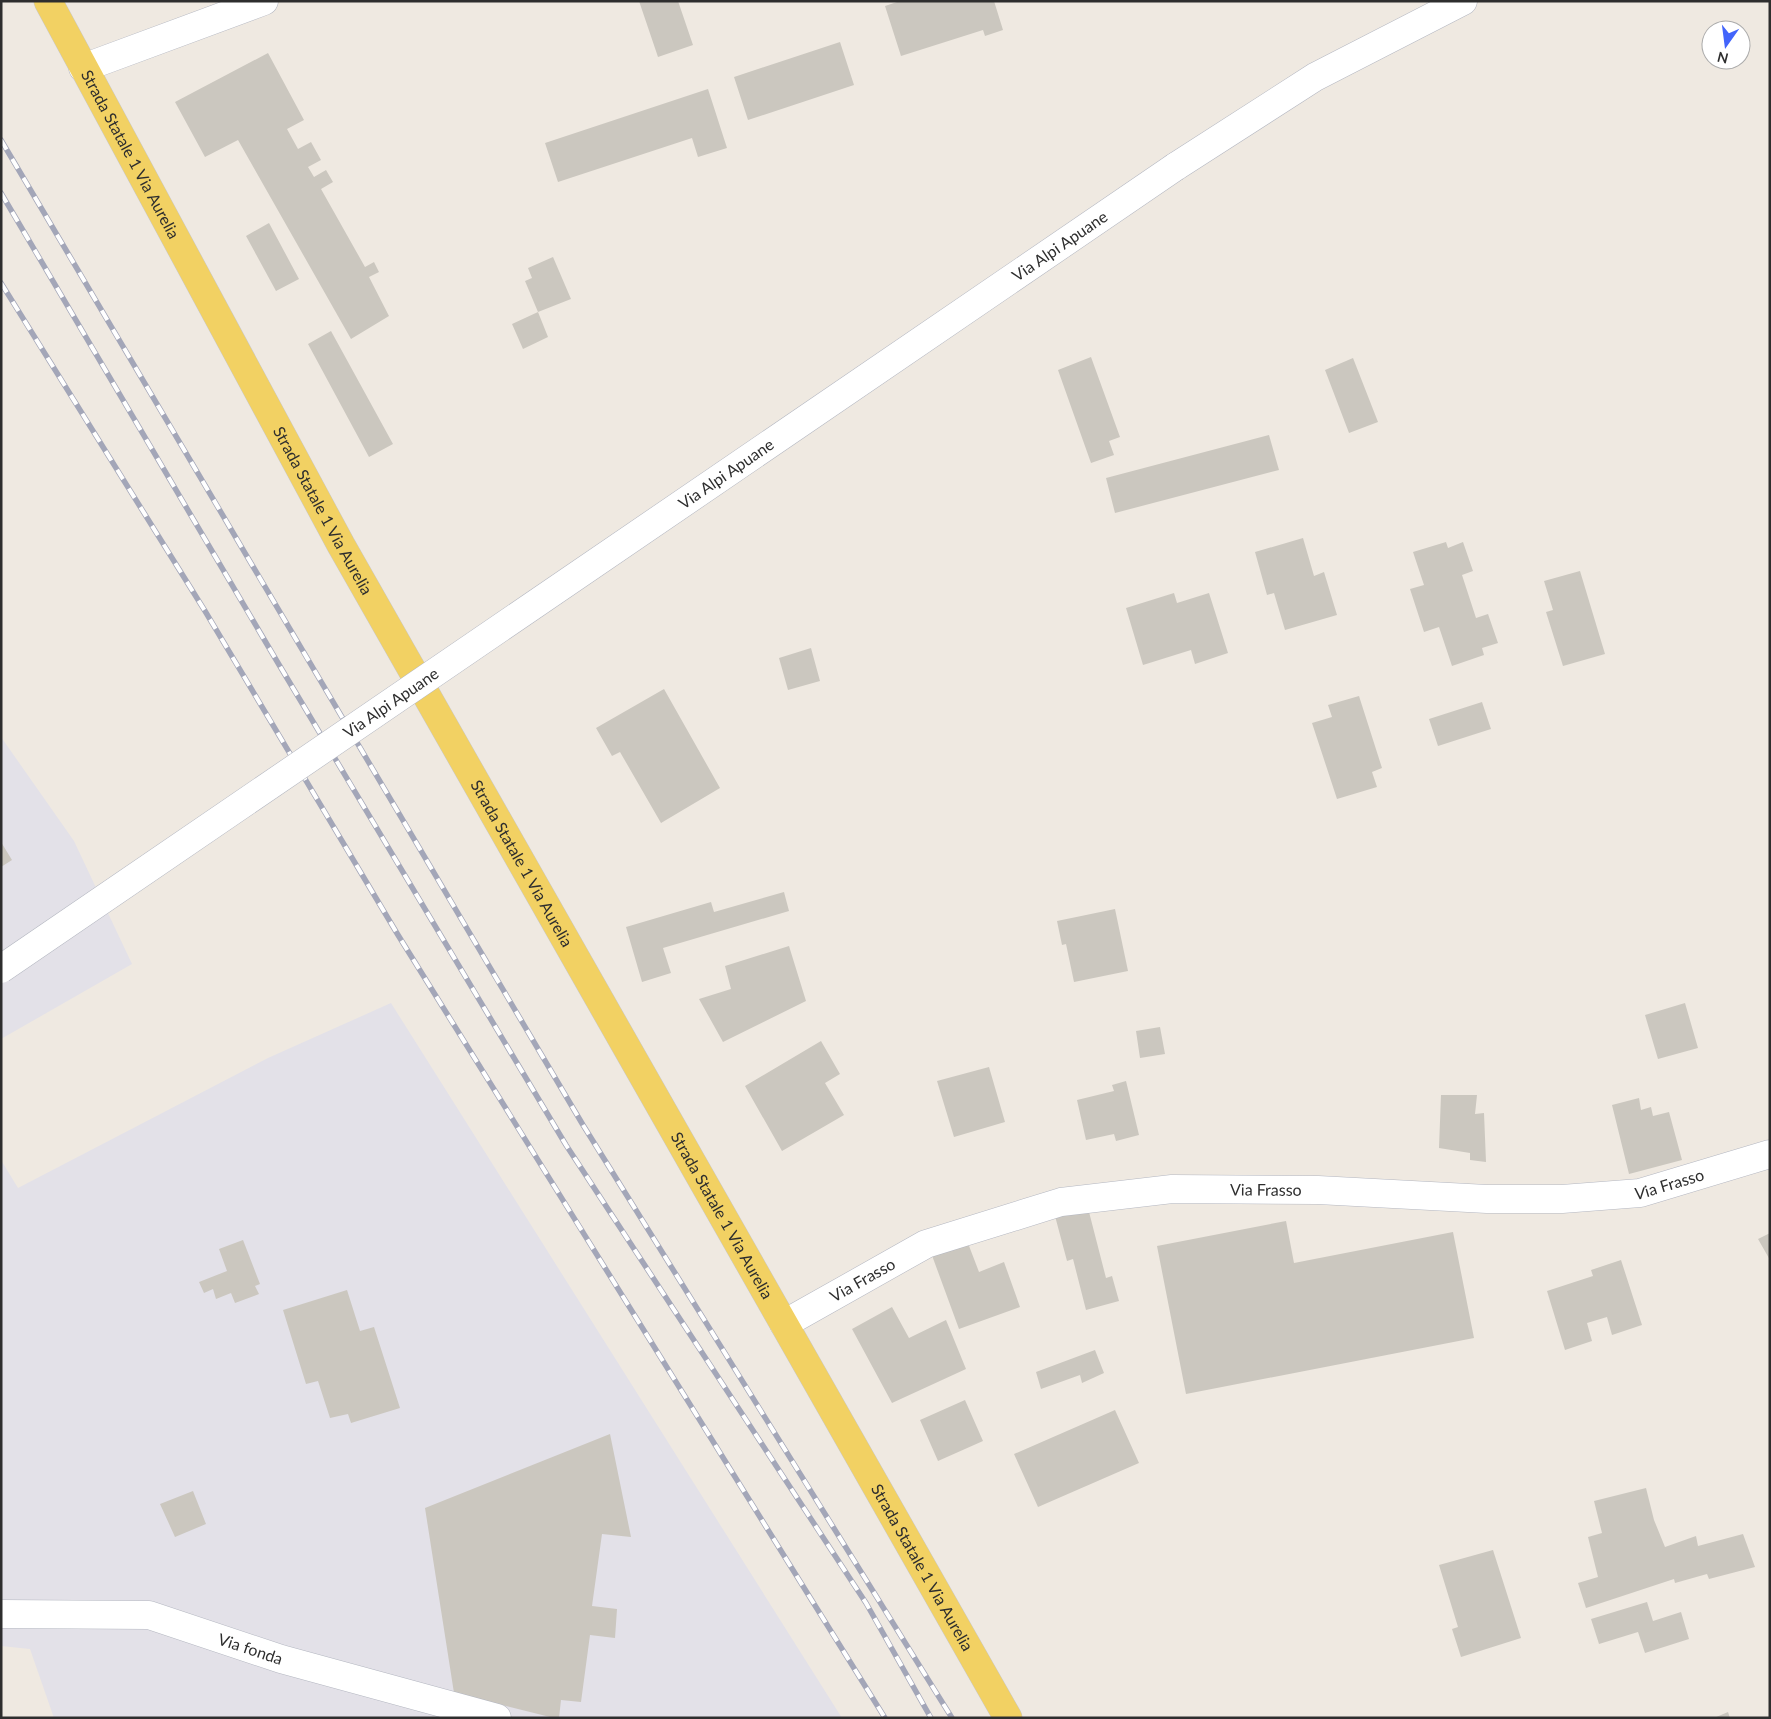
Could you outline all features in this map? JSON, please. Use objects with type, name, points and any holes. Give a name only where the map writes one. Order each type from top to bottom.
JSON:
[{"type":"main road","name":"Strada Statale 1 Via Aurelia","points":[[48,1],[341,545],[1008,1718]]},
{"type":"main road","points":[[83,68],[264,1]]},
{"type":"main road","name":"Via Alpi Apuane","points":[[1,969],[1175,167],[1315,77],[1464,1]]},
{"type":"main road","name":"Via Frasso","points":[[784,1324],[926,1244],[1061,1202],[1172,1189],[1318,1190],[1487,1198],[1562,1199],[1640,1193],[1770,1154]]},
{"type":"main road","name":"Via fonda","points":[[1,1614],[149,1615],[281,1659],[497,1718]]},
{"type":"shaded area","points":[[1,737],[74,841],[132,964],[1,1039]]},
{"type":"shaded area","points":[[391,1003],[842,1718],[54,1718],[30,1649],[1,1646],[1,1160],[18,1188],[268,1058]]},
{"type":"building","points":[[639,1],[678,1],[693,45],[658,57]]},
{"type":"building","points":[[900,1],[994,1],[1003,30],[985,36],[983,30],[901,56],[885,6]]},
{"type":"building","points":[[840,42],[854,85],[748,120],[734,77]]},
{"type":"building","points":[[268,53],[304,120],[287,129],[298,149],[311,142],[321,160],[308,167],[314,177],[326,170],[333,182],[321,189],[365,267],[374,262],[379,272],[369,277],[389,316],[351,339],[238,140],[205,157],[175,102]]},
{"type":"building","points":[[708,89],[727,148],[698,157],[692,138],[558,182],[545,143]]},
{"type":"building","points":[[269,223],[299,279],[276,291],[246,236]]},
{"type":"building","points":[[553,257],[571,299],[538,312],[525,281],[532,278],[528,268]]},
{"type":"building","points":[[538,312],[548,337],[523,349],[512,324]]},
{"type":"building","points":[[331,331],[393,444],[369,457],[308,344]]},
{"type":"building","points":[[1091,357],[1120,437],[1109,441],[1114,455],[1091,463],[1058,370]]},
{"type":"building","points":[[1353,358],[1378,422],[1349,433],[1325,370]]},
{"type":"building","points":[[1269,435],[1279,470],[1115,513],[1106,478]]},
{"type":"building","points":[[1303,538],[1314,576],[1324,572],[1337,615],[1285,630],[1274,593],[1267,595],[1255,552]]},
{"type":"building","points":[[1446,542],[1448,548],[1463,542],[1473,571],[1462,575],[1476,618],[1488,614],[1498,643],[1482,648],[1484,655],[1452,666],[1439,627],[1424,632],[1410,589],[1424,585],[1413,552]]},
{"type":"building","points":[[1580,571],[1605,654],[1563,666],[1546,612],[1553,610],[1544,581]]},
{"type":"building","points":[[1174,593],[1177,603],[1209,593],[1228,653],[1195,664],[1191,650],[1143,665],[1126,608]]},
{"type":"building","points":[[811,648],[820,681],[788,690],[779,658]]},
{"type":"building","points":[[664,689],[720,788],[661,823],[620,752],[612,756],[596,728]]},
{"type":"building","points":[[1359,696],[1382,768],[1372,772],[1377,787],[1337,799],[1312,723],[1332,717],[1328,705]]},
{"type":"building","points":[[1482,702],[1491,729],[1438,746],[1429,719]]},
{"type":"building","points":[[1,842],[12,860],[1,867]]},
{"type":"building","points":[[784,892],[789,911],[663,948],[671,973],[642,982],[626,927],[711,902],[714,912]]},
{"type":"building","points":[[1115,909],[1128,971],[1074,982],[1066,944],[1062,945],[1057,921]]},
{"type":"building","points":[[789,946],[806,1001],[723,1042],[699,999],[731,989],[725,966]]},
{"type":"building","points":[[1685,1003],[1698,1048],[1658,1059],[1645,1015]]},
{"type":"building","points":[[1160,1027],[1165,1054],[1140,1058],[1136,1031]]},
{"type":"building","points":[[821,1041],[840,1074],[825,1083],[844,1115],[782,1151],[745,1086]]},
{"type":"building","points":[[989,1067],[1005,1122],[954,1137],[937,1081]]},
{"type":"building","points":[[1126,1081],[1139,1135],[1116,1141],[1114,1134],[1086,1140],[1077,1100],[1114,1091],[1112,1085]]},
{"type":"building","points":[[1441,1095],[1477,1095],[1475,1114],[1484,1113],[1486,1162],[1470,1160],[1470,1153],[1439,1148]]},
{"type":"building","points":[[1639,1098],[1641,1110],[1651,1107],[1653,1116],[1669,1112],[1682,1160],[1629,1174],[1612,1105]]},
{"type":"building","points":[[1088,1208],[1106,1278],[1112,1276],[1119,1301],[1086,1310],[1073,1259],[1067,1261],[1055,1216]]},
{"type":"building","points":[[1286,1221],[1294,1263],[1453,1232],[1474,1338],[1186,1394],[1157,1246]]},
{"type":"building","points":[[1770,1233],[1770,1260],[1758,1239]]},
{"type":"building","points":[[966,1238],[979,1272],[1004,1262],[1020,1307],[959,1329],[930,1250]]},
{"type":"building","points":[[243,1240],[260,1284],[255,1286],[259,1294],[235,1303],[231,1293],[216,1299],[213,1289],[204,1293],[199,1282],[227,1271],[219,1249]]},
{"type":"building","points":[[1621,1260],[1642,1325],[1612,1335],[1607,1317],[1587,1323],[1592,1341],[1565,1350],[1547,1291],[1593,1276],[1591,1270]]},
{"type":"building","points":[[347,1290],[360,1331],[374,1327],[400,1408],[351,1423],[348,1414],[330,1418],[318,1381],[306,1384],[283,1310]]},
{"type":"building","points":[[892,1307],[909,1338],[946,1320],[966,1369],[892,1403],[852,1329]]},
{"type":"building","points":[[1095,1350],[1104,1373],[1082,1383],[1080,1375],[1041,1389],[1036,1372]]},
{"type":"building","points":[[965,1400],[983,1441],[938,1461],[920,1420]]},
{"type":"building","points":[[1115,1410],[1139,1463],[1038,1507],[1014,1454]]},
{"type":"building","points":[[610,1434],[631,1537],[602,1534],[592,1606],[617,1609],[615,1638],[590,1635],[581,1702],[561,1700],[559,1718],[554,1718],[454,1693],[425,1508]]},
{"type":"building","points":[[1646,1488],[1654,1520],[1665,1547],[1696,1536],[1698,1546],[1743,1534],[1755,1567],[1709,1579],[1707,1574],[1675,1583],[1674,1579],[1586,1608],[1578,1583],[1598,1577],[1588,1537],[1602,1533],[1594,1501]]},
{"type":"building","points":[[193,1491],[206,1524],[175,1537],[160,1504]]},
{"type":"building","points":[[1493,1550],[1521,1638],[1461,1657],[1452,1629],[1458,1627],[1439,1565]]},
{"type":"building","points":[[1647,1602],[1653,1621],[1681,1612],[1689,1639],[1645,1653],[1638,1632],[1599,1644],[1591,1619]]},
{"type":"building","points":[[1728,1712],[1730,1718],[1714,1718]]},
{"type":"railway","points":[[1,140],[583,1125],[952,1718]]},
{"type":"railway","points":[[1,193],[278,663],[566,1145],[866,1603],[931,1718]]},
{"type":"railway","points":[[1,283],[205,611],[398,935],[885,1718]]}]
